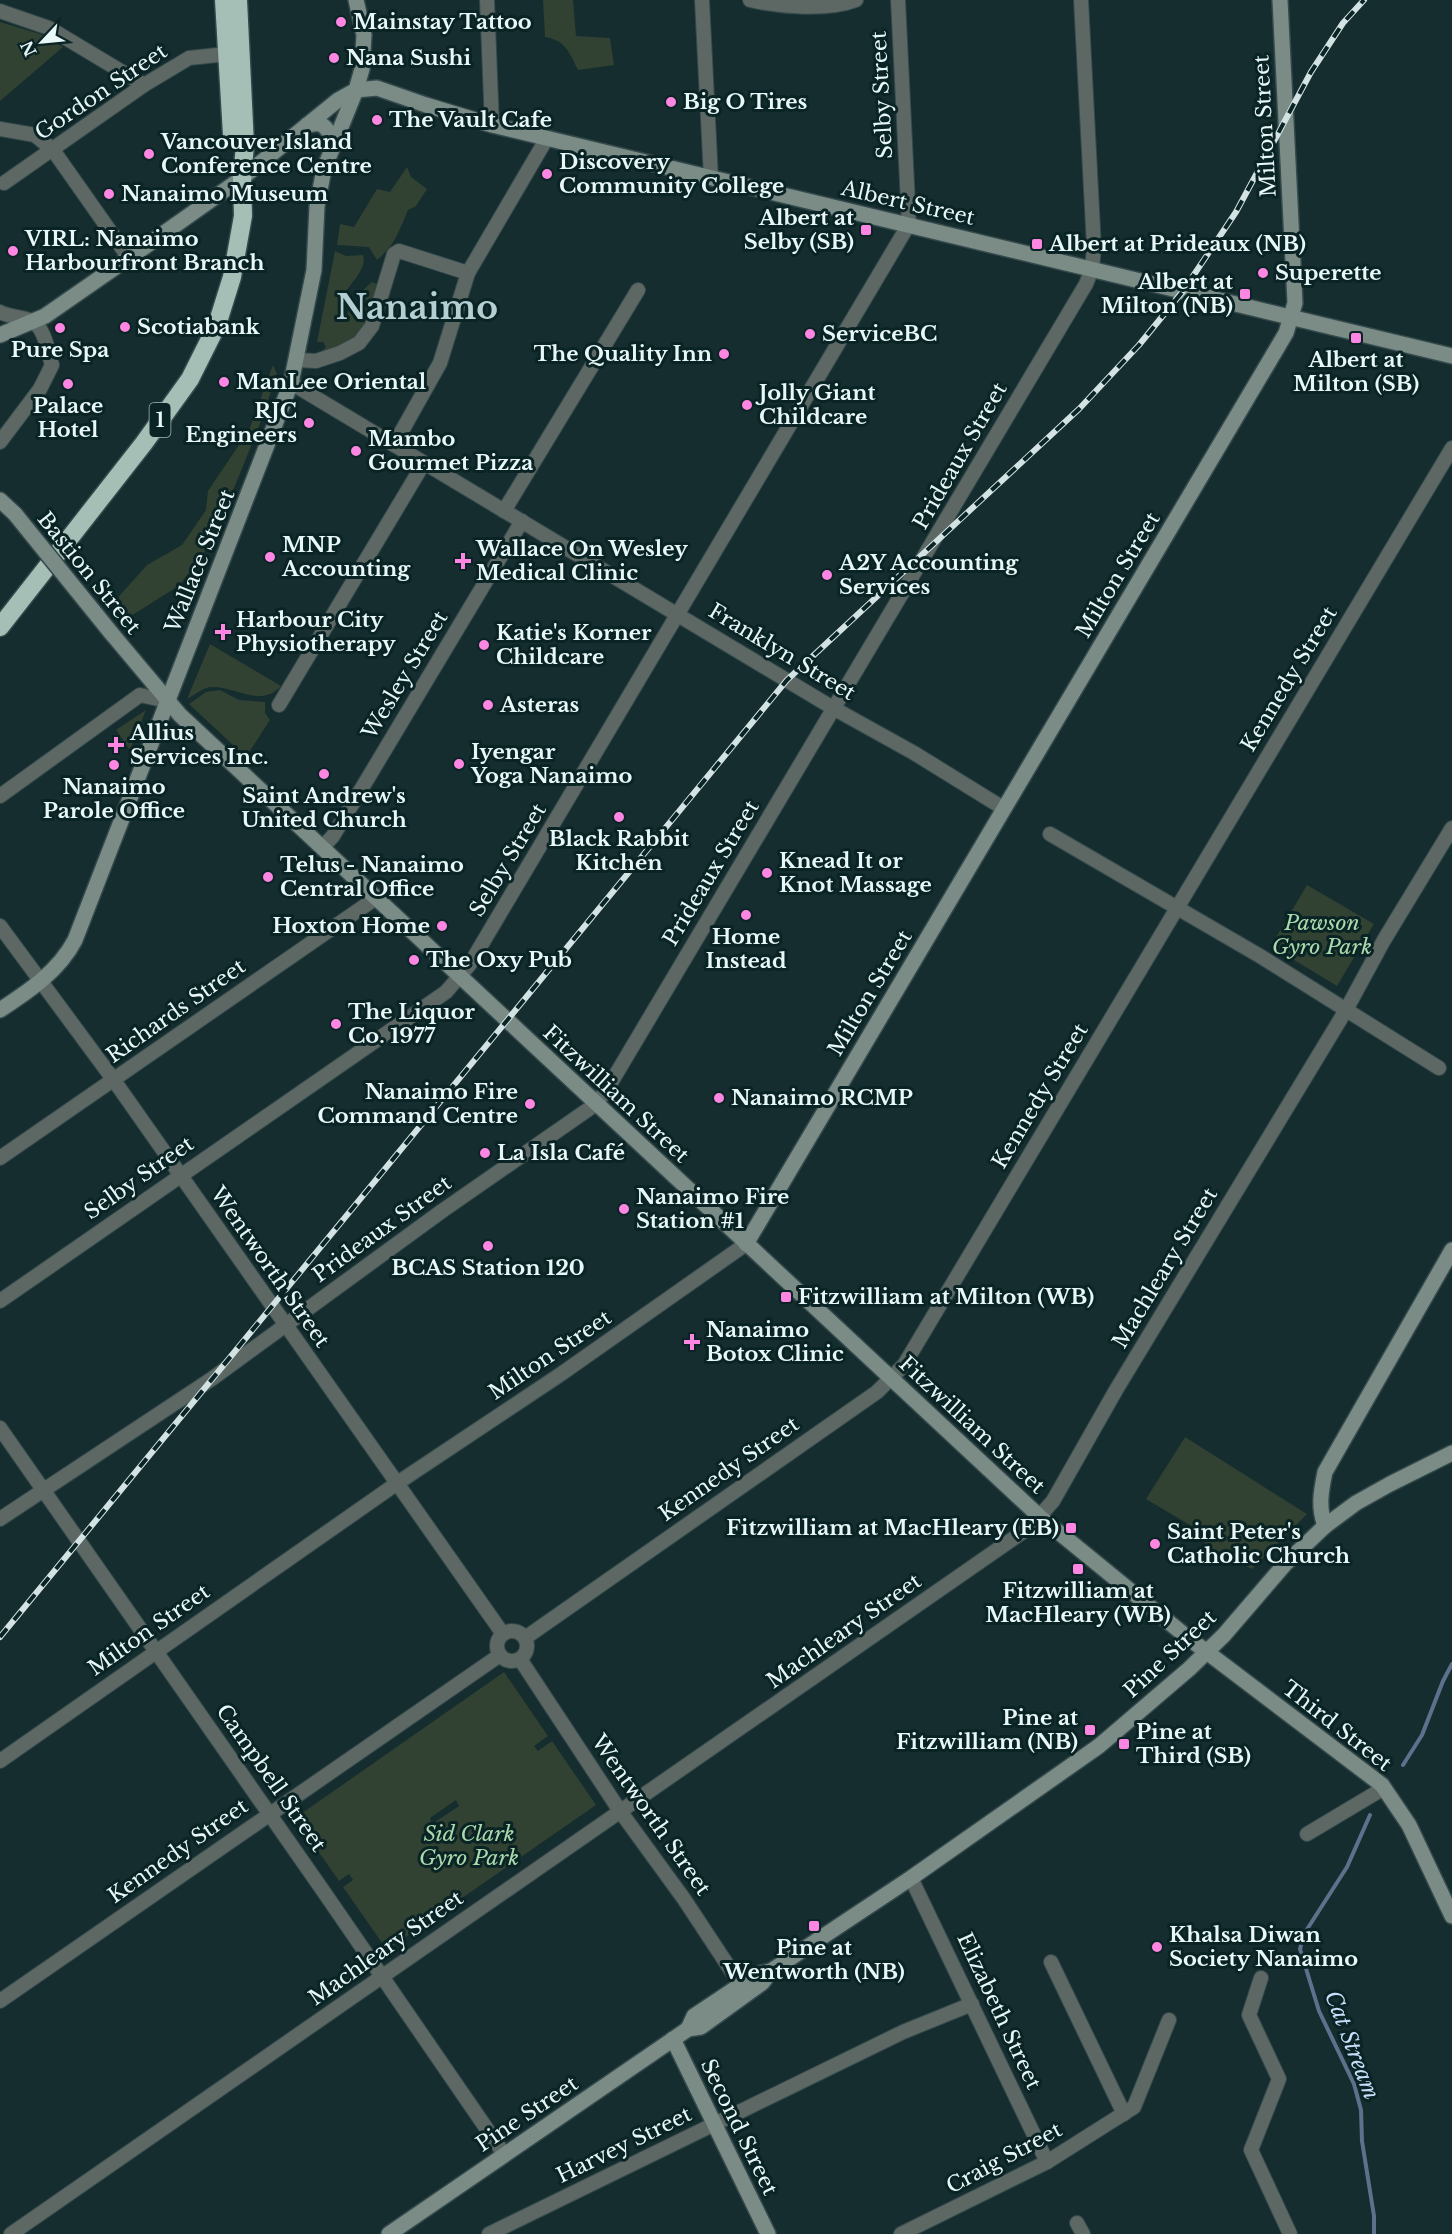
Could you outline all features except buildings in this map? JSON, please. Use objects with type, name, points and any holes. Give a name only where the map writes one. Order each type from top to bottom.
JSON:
[{"type":"highway","name":"1","points":[[224,0],[234,155],[242,178]]},
{"type":"highway","name":"1","points":[[0,627],[144,443],[190,380],[217,325],[228,294],[241,234],[245,145],[238,0]]},
{"type":"street","name":"Wallace Street","points":[[0,1010],[41,981],[62,960],[75,940],[291,383],[314,270],[317,206],[324,169],[356,90],[362,65],[364,35],[356,0]]},
{"type":"street","points":[[487,0],[492,125]]},
{"type":"street","points":[[702,0],[711,178]]},
{"type":"street","points":[[750,0],[768,4],[833,6],[856,0]]},
{"type":"street","name":"Selby Street","points":[[0,1301],[446,992],[460,977],[512,896],[909,224],[898,0]]},
{"type":"street","name":"Prideaux Street","points":[[0,1518],[213,1378],[442,1211],[596,1104],[609,1086],[1086,284],[1092,269],[1094,247],[1081,0]]},
{"type":"street","name":"Milton Street","points":[[0,1761],[156,1650],[396,1484],[561,1374],[746,1244],[1286,333],[1294,303],[1280,0]]},
{"type":"street","points":[[0,11],[49,28],[144,85]]},
{"type":"street","name":"Gordon Street","points":[[4,183],[144,85],[189,58],[227,54]]},
{"type":"street","name":"Albert Street","points":[[356,90],[377,88],[492,125],[1452,357]]},
{"type":"street","points":[[0,335],[45,316],[242,178],[338,100],[356,90]]},
{"type":"street","points":[[307,125],[320,123],[326,128],[334,144]]},
{"type":"street","points":[[0,129],[34,135],[53,150],[129,258]]},
{"type":"street","points":[[394,445],[440,363],[468,273],[547,138]]},
{"type":"street","points":[[297,360],[316,361],[340,353],[359,343],[372,326],[394,254],[399,250],[468,273]]},
{"type":"street","points":[[504,511],[638,290]]},
{"type":"street","points":[[0,312],[33,321],[42,333],[52,365],[40,389],[0,442]]},
{"type":"street","name":"Franklyn Street","points":[[291,383],[1003,808]]},
{"type":"street","name":"Kennedy Street","points":[[525,1638],[877,1392],[910,1355],[1452,448]]},
{"type":"street","points":[[279,705],[424,463]]},
{"type":"street","name":"Bastion Street","points":[[0,500],[15,514],[167,701]]},
{"type":"street","name":"Wesley Street","points":[[322,848],[333,836],[522,521]]},
{"type":"street","points":[[0,795],[140,695],[167,701]]},
{"type":"street","name":"Fitzwilliam Street","points":[[167,701],[375,898],[1040,1517],[1207,1651]]},
{"type":"street","name":"Machleary Street","points":[[11,2234],[1026,1530],[1040,1517],[1053,1501],[1116,1390],[1346,1010],[1384,940],[1452,828]]},
{"type":"street","points":[[1050,834],[1260,956],[1439,1068]]},
{"type":"street","name":"Richards Street","points":[[0,1158],[375,898]]},
{"type":"street","name":"Wentworth Street","points":[[0,926],[113,1079],[503,1634]]},
{"type":"street","points":[[1325,1526],[1320,1514],[1320,1492],[1325,1472],[1452,1250]]},
{"type":"street","name":"Campbell Street","points":[[0,1428],[504,2154]]},
{"type":"street","name":"Pine Street","points":[[389,2234],[688,2029],[694,2016],[744,1989],[757,1974],[771,1971],[911,1878],[1099,1746],[1189,1669],[1285,1564],[1325,1526],[1381,1488],[1452,1454]]},
{"type":"street","points":[[514,1631],[519,1632],[525,1638],[527,1649],[520,1659],[509,1661],[500,1655],[497,1646],[503,1634],[514,1631]]},
{"type":"street","name":"Third Street","points":[[1207,1651],[1384,1788],[1408,1826],[1452,1916]]},
{"type":"street","name":"Kennedy Street","points":[[0,2001],[500,1655]]},
{"type":"street","name":"Wentworth Street","points":[[520,1659],[620,1811],[684,1899],[744,1989]]},
{"type":"street","points":[[1307,1834],[1384,1788]]},
{"type":"street","name":"Elizabeth Street","points":[[911,1878],[1047,2162]]},
{"type":"street","points":[[1051,1962],[1124,2114]]},
{"type":"street","points":[[1261,1978],[1249,2015],[1279,2079],[1251,2150],[1290,2234]]},
{"type":"street","name":"Harvey Street","points":[[489,2234],[903,2032],[972,2004]]},
{"type":"street","name":"Craig Street","points":[[901,2234],[1047,2162],[1134,2108],[1169,2020]]},
{"type":"street","name":"Second Street","points":[[673,2039],[768,2234]]},
{"type":"green space","points":[[543,0],[573,0],[576,36],[610,38],[614,65],[578,70],[562,44],[545,37]]},
{"type":"green space","points":[[0,22],[40,34],[63,47],[0,101]]},
{"type":"green space","points":[[407,167],[411,177],[427,189],[416,206],[408,210],[396,237],[383,255],[377,260],[369,247],[337,245],[340,224],[354,227],[377,189],[390,192]]},
{"type":"green space","points":[[335,251],[346,256],[363,255],[360,271],[340,303],[340,310],[345,317],[350,308],[358,304],[361,292],[372,282],[379,285],[364,329],[346,346],[319,354],[326,347],[323,342],[317,342]]},
{"type":"green space","points":[[273,365],[277,374],[258,429],[213,540],[180,585],[123,621],[113,603],[147,565],[182,545],[206,510],[208,491],[249,430]]},
{"type":"green space","points":[[210,644],[281,686],[274,692],[257,696],[209,687],[187,699]]},
{"type":"green space","points":[[220,690],[239,700],[265,702],[265,713],[270,720],[246,757],[189,704],[206,692]]},
{"type":"green space","points":[[146,710],[130,750],[116,730]]},
{"type":"green space","name":"Pawson Gyro Park","points":[[1307,885],[1374,924],[1337,986],[1271,946]]},
{"type":"green space","points":[[1185,1437],[1307,1514],[1252,1569],[1203,1546],[1208,1536],[1146,1499]]},
{"type":"green space","name":"Sid Clark Gyro Park","points":[[504,1672],[548,1736],[534,1746],[538,1751],[552,1741],[596,1805],[387,1950],[343,1887],[353,1880],[349,1874],[339,1881],[295,1818]],"holes":[[[456,1800],[459,1806],[432,1824],[430,1818]]]},
{"type":"waterway","name":"Cat Stream","points":[[1403,1765],[1422,1735],[1452,1664]]},
{"type":"waterway","name":"Cat Stream","points":[[1370,1815],[1347,1867],[1304,1934],[1300,1949],[1319,2011],[1354,2084],[1361,2110],[1362,2141],[1374,2216],[1374,2234]]},
{"type":"railway","points":[[0,1637],[787,680],[1079,409],[1139,345],[1183,291],[1236,212],[1311,72],[1343,23],[1364,0]]},
{"type":"place","name":"Mainstay Tattoo","points":[[341,22]]},
{"type":"place","name":"Nana Sushi","points":[[334,58]]},
{"type":"place","name":"Big O Tires","points":[[671,102]]},
{"type":"place","name":"The Vault Cafe","points":[[377,120]]},
{"type":"place","name":"Vancouver Island Conference Centre","points":[[149,154]]},
{"type":"place","name":"Discovery Community College","points":[[547,174]]},
{"type":"place","name":"Nanaimo Museum","points":[[109,194]]},
{"type":"place","name":"Albert at Selby (SB)","points":[[866,230]]},
{"type":"place","name":"Albert at Prideaux (NB)","points":[[1037,244]]},
{"type":"place","name":"VIRL: Nanaimo Harbourfront Branch","points":[[13,251]]},
{"type":"place","name":"Superette","points":[[1263,273]]},
{"type":"place","name":"Albert at Milton (NB)","points":[[1245,294]]},
{"type":"place","name":"Scotiabank","points":[[125,327]]},
{"type":"place","name":"Pure Spa","points":[[60,328]]},
{"type":"place","name":"ServiceBC","points":[[810,334]]},
{"type":"place","name":"Albert at Milton (SB)","points":[[1356,338]]},
{"type":"place","name":"The Quality Inn","points":[[724,354]]},
{"type":"place","name":"ManLee Oriental","points":[[224,382]]},
{"type":"place","name":"Palace Hotel","points":[[68,384]]},
{"type":"place","name":"Jolly Giant Childcare","points":[[747,405]]},
{"type":"place","name":"RJC Engineers","points":[[309,423]]},
{"type":"place","name":"Mambo Gourmet Pizza","points":[[356,451]]},
{"type":"place","name":"MNP Accounting","points":[[270,557]]},
{"type":"place","name":"Wallace On Wesley Medical Clinic","points":[[463,561]]},
{"type":"place","name":"A2Y Accounting Services","points":[[827,575]]},
{"type":"place","name":"Harbour City Physiotherapy","points":[[223,632]]},
{"type":"place","name":"Katie's Korner Childcare","points":[[484,645]]},
{"type":"place","name":"Asteras","points":[[488,705]]},
{"type":"place","name":"Allius Services Inc.","points":[[116,745]]},
{"type":"place","name":"Iyengar Yoga Nanaimo","points":[[459,764]]},
{"type":"place","name":"Nanaimo Parole Office","points":[[114,765]]},
{"type":"place","name":"Saint Andrew's United Church","points":[[324,774]]},
{"type":"place","name":"Black Rabbit Kitchen","points":[[619,817]]},
{"type":"place","name":"Knead It or Knot Massage","points":[[767,873]]},
{"type":"place","name":"Telus - Nanaimo Central Office","points":[[268,877]]},
{"type":"place","name":"Home Instead","points":[[746,915]]},
{"type":"place","name":"Hoxton Home","points":[[442,926]]},
{"type":"place","name":"The Oxy Pub","points":[[414,960]]},
{"type":"place","name":"The Liquor Co. 1977","points":[[336,1024]]},
{"type":"place","name":"Nanaimo RCMP","points":[[719,1098]]},
{"type":"place","name":"Nanaimo Fire Command Centre","points":[[530,1104]]},
{"type":"place","name":"La Isla Café","points":[[485,1153]]},
{"type":"place","name":"Nanaimo Fire Station #1","points":[[624,1209]]},
{"type":"place","name":"BCAS Station 120","points":[[488,1246]]},
{"type":"place","name":"Fitzwilliam at Milton (WB)","points":[[786,1297]]},
{"type":"place","name":"Nanaimo Botox Clinic","points":[[692,1342]]},
{"type":"place","name":"Fitzwilliam at MacHleary (EB)","points":[[1071,1528]]},
{"type":"place","name":"Saint Peter's Catholic Church","points":[[1155,1544]]},
{"type":"place","name":"Fitzwilliam at MacHleary (WB)","points":[[1078,1569]]},
{"type":"place","name":"Pine at Fitzwilliam (NB)","points":[[1090,1730]]},
{"type":"place","name":"Pine at Third (SB)","points":[[1124,1744]]},
{"type":"place","name":"Pine at Wentworth (NB)","points":[[814,1926]]},
{"type":"place","name":"Khalsa Diwan Society Nanaimo","points":[[1157,1947]]},
{"type":"district","name":"Nanaimo","points":[[417,307]]}]
